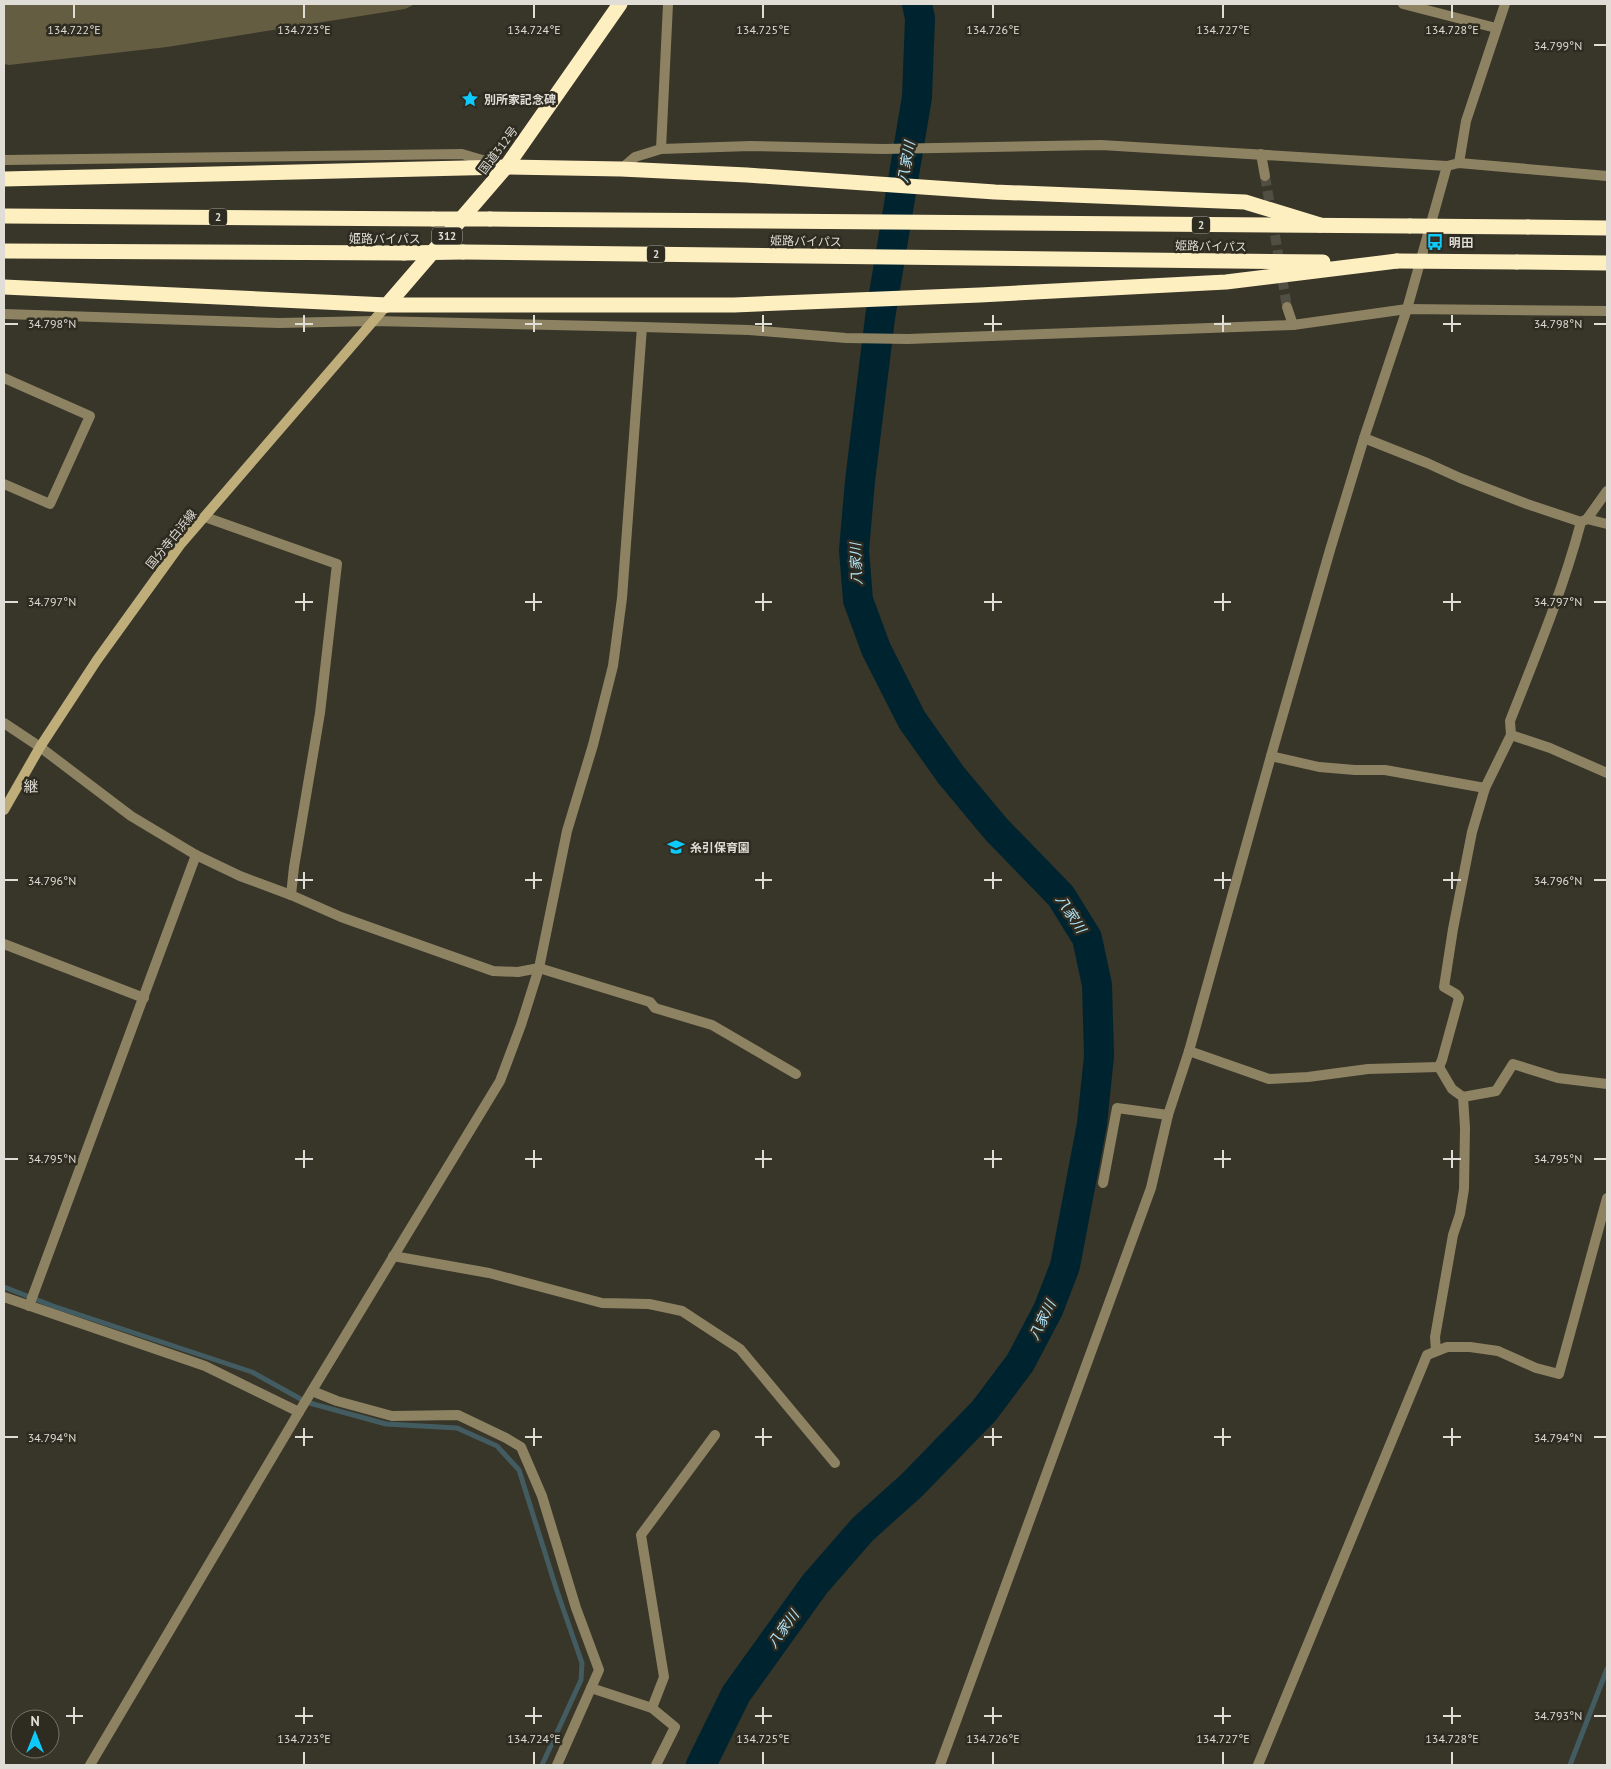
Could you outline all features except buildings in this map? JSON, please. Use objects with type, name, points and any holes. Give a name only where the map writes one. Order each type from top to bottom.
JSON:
[{"type":"highway","name":"国道312号","points":[[388,305],[506,167],[620,4]]},
{"type":"highway","points":[[4,179],[506,167],[621,169],[747,174],[995,192],[1245,202],[1320,226]]},
{"type":"highway","name":"姫路バイパス","points":[[4,216],[1607,228]]},
{"type":"highway","name":"姫路バイパス","points":[[4,251],[463,252],[1275,262],[1607,263]]},
{"type":"highway","points":[[4,287],[388,305],[734,305],[1226,282],[1397,261]]},
{"type":"main road","name":"国分寺白浜線","points":[[4,810],[40,746],[102,652],[180,545],[372,321],[388,305]]},
{"type":"street","points":[[661,150],[668,4]]},
{"type":"street","points":[[1403,4],[1496,28]]},
{"type":"street","points":[[1459,163],[1466,121],[1505,4]]},
{"type":"street","points":[[621,169],[635,157],[661,150],[750,146],[883,149],[1101,145],[1447,166],[1459,163],[1607,176]]},
{"type":"street","points":[[4,160],[462,154],[506,167]]},
{"type":"street","points":[[1261,154],[1265,176]]},
{"type":"street","points":[[940,1765],[1151,1188],[1168,1115],[1189,1051],[1271,756],[1364,438],[1407,309],[1447,166]]},
{"type":"street","points":[[1287,307],[1293,325]]},
{"type":"street","points":[[4,314],[279,323],[372,321],[642,327],[749,330],[846,338],[908,339],[1293,325],[1407,309],[1607,311]]},
{"type":"street","points":[[90,1765],[299,1412],[500,1081],[521,1026],[538,968],[567,831],[593,745],[613,666],[622,598],[642,327]]},
{"type":"street","points":[[4,378],[90,416],[50,504],[4,484]]},
{"type":"street","points":[[1364,438],[1527,504],[1584,520],[1607,524]]},
{"type":"street","points":[[1439,1067],[1459,998],[1444,987],[1472,832],[1485,788],[1512,735],[1510,721],[1552,616],[1584,520],[1607,491]]},
{"type":"street","points":[[205,517],[337,564],[320,713],[294,867],[292,895]]},
{"type":"street","points":[[4,723],[40,746],[131,816],[196,854],[240,876],[292,895],[341,917],[493,971],[518,972],[538,968],[650,1002],[654,1008],[712,1026],[796,1074]]},
{"type":"street","points":[[1512,735],[1550,748],[1607,774]]},
{"type":"street","points":[[1271,756],[1319,767],[1384,770],[1485,788]]},
{"type":"street","points":[[29,1306],[196,854]]},
{"type":"street","points":[[4,944],[144,998]]},
{"type":"street","points":[[1189,1051],[1269,1079],[1308,1077],[1368,1069],[1439,1067]]},
{"type":"street","points":[[1439,1067],[1452,1089],[1463,1097],[1496,1092],[1513,1064],[1558,1078],[1607,1084]]},
{"type":"street","points":[[1436,1351],[1436,1337],[1452,1244],[1464,1189],[1465,1128],[1463,1097]]},
{"type":"street","points":[[1103,1183],[1116,1108],[1168,1115]]},
{"type":"street","points":[[1258,1765],[1427,1355],[1446,1347],[1470,1347],[1498,1351],[1536,1368],[1559,1374],[1607,1198]]},
{"type":"street","points":[[393,1256],[489,1273],[602,1303],[649,1304],[682,1310],[740,1349],[834,1463]]},
{"type":"street","points":[[4,1297],[205,1366],[299,1412]]},
{"type":"street","points":[[312,1391],[337,1401],[392,1416],[458,1416],[521,1447],[542,1496],[576,1608],[599,1670],[557,1765]]},
{"type":"street","points":[[652,1708],[664,1677],[641,1535],[715,1435]]},
{"type":"street","points":[[591,1688],[652,1708],[675,1727],[656,1765]]},
{"type":"shaded area","points":[[4,4],[415,4],[405,9],[167,47],[9,65],[4,64]]},
{"type":"waterway","name":"八家川","points":[[701,1765],[736,1694],[815,1584],[863,1529],[911,1486],[984,1411],[1020,1363],[1048,1310],[1065,1266],[1092,1124],[1099,1056],[1097,985],[1087,938],[1061,896],[996,829],[951,775],[912,720],[876,649],[858,600],[854,550],[860,481],[880,318],[917,97],[920,18],[917,4]]},
{"type":"waterway","points":[[4,1287],[53,1306],[252,1372],[306,1402],[386,1424],[457,1428],[497,1446],[519,1470],[582,1663],[581,1680],[542,1765]]},
{"type":"waterway","points":[[1570,1765],[1607,1669]]},
{"type":"tunnel","points":[[1265,176],[1287,307]]},
{"type":"place","name":"別所家記念碑","points":[[470,99]]},
{"type":"place","name":"明田","points":[[1435,242]]},
{"type":"place","name":"糸引保育園","points":[[676,847]]},
{"type":"district","name":"継","points":[[31,786]]}]
